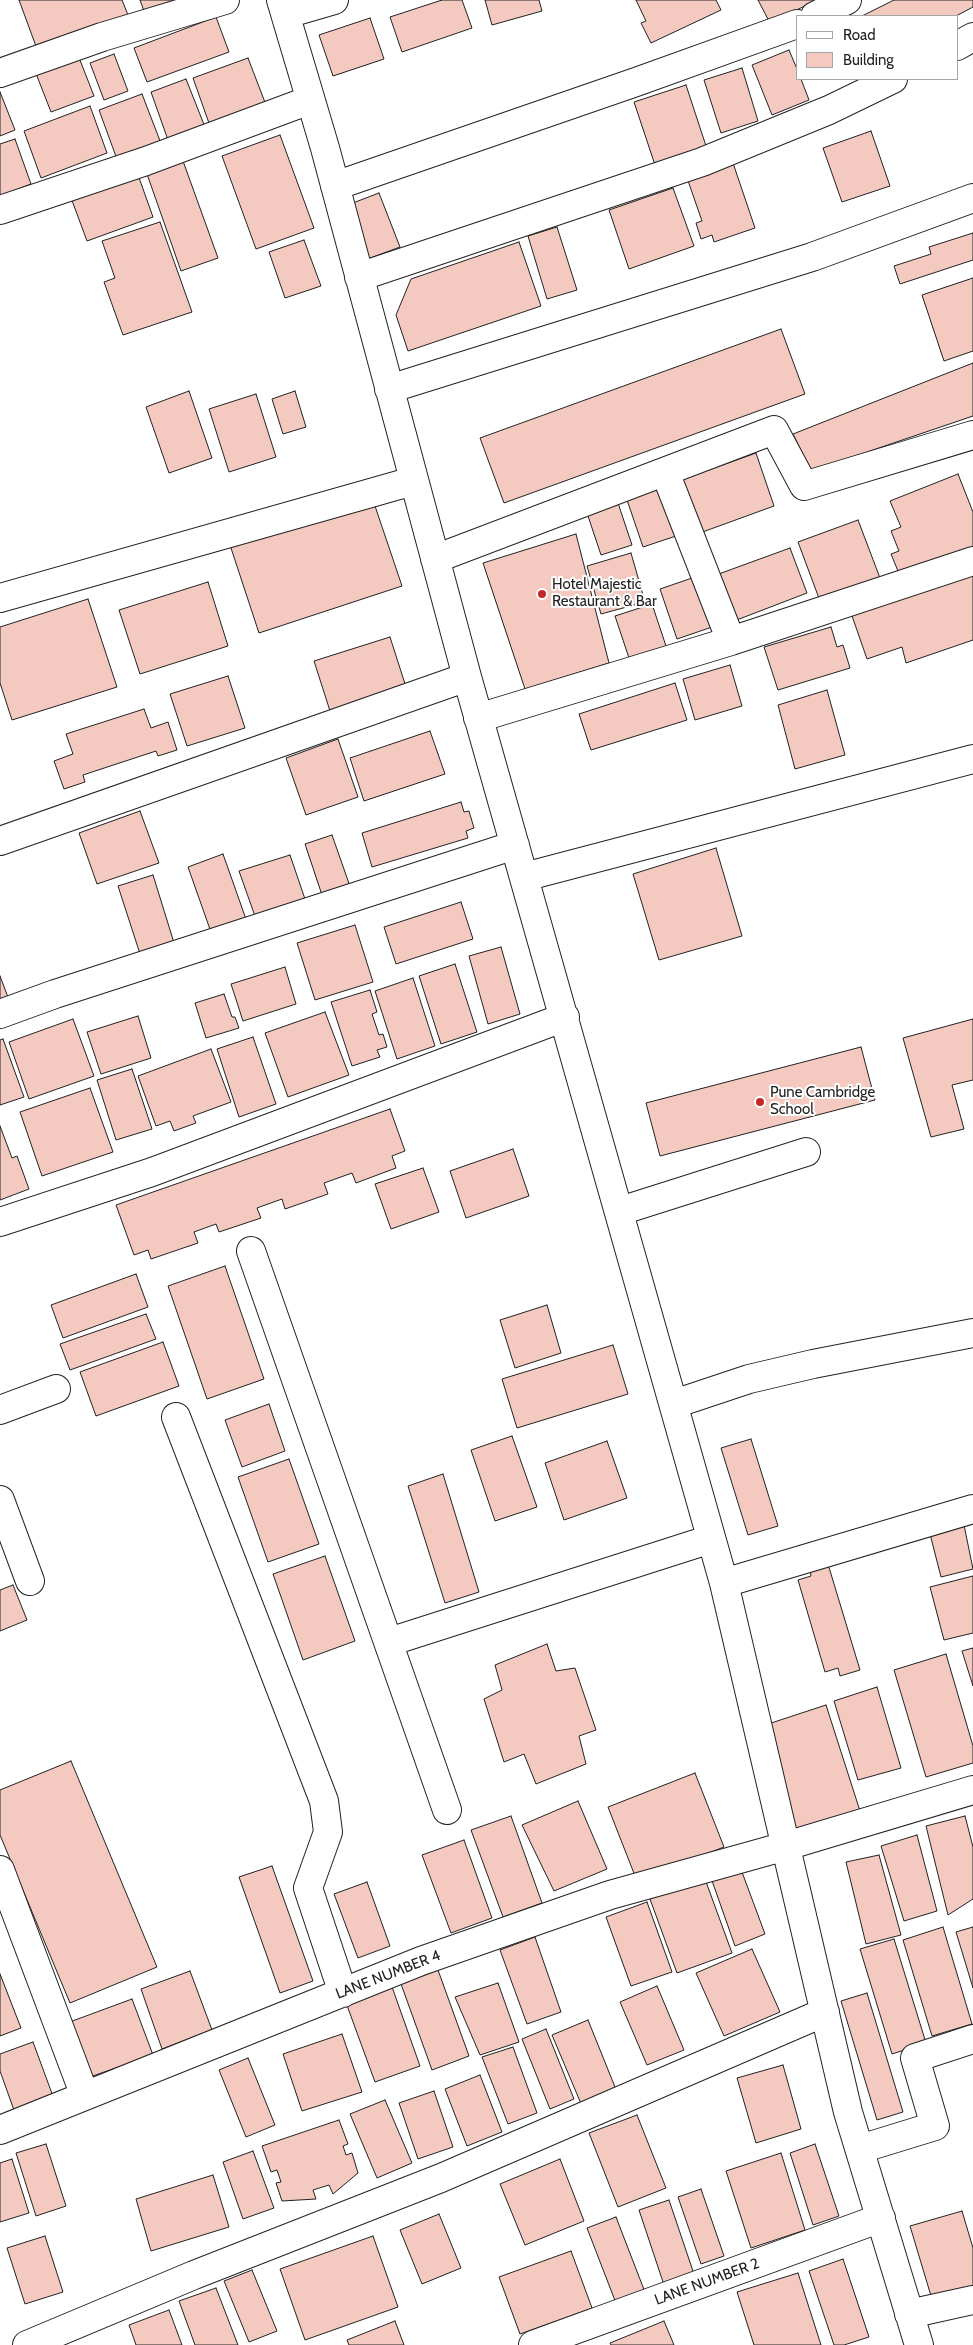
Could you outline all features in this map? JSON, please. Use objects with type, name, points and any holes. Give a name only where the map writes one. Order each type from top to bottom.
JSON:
[{"type":"street","points":[[0,73],[102,38],[225,0]]},
{"type":"street","points":[[334,0],[283,7],[335,186],[388,389],[478,718],[620,1210],[724,1582],[824,2012],[860,2149],[919,2345]]},
{"type":"street","points":[[817,15],[847,0]]},
{"type":"street","points":[[335,186],[796,24]]},
{"type":"street","points":[[958,45],[973,37]]},
{"type":"street","points":[[359,278],[702,162],[828,110],[891,80]]},
{"type":"street","points":[[0,210],[146,161],[310,100]]},
{"type":"street","points":[[388,389],[812,257],[973,198]]},
{"type":"street","points":[[435,559],[774,430],[804,486],[973,435]]},
{"type":"street","points":[[665,472],[731,641]]},
{"type":"street","points":[[0,598],[413,481]]},
{"type":"street","points":[[478,718],[731,641],[973,561]]},
{"type":"street","points":[[0,841],[467,677]]},
{"type":"street","points":[[524,877],[973,759]]},
{"type":"street","points":[[0,1014],[55,994],[515,845]]},
{"type":"street","points":[[0,1222],[152,1172],[565,1017]]},
{"type":"street","points":[[620,1210],[806,1152]]},
{"type":"street","points":[[251,1251],[447,1810]]},
{"type":"street","points":[[674,1404],[750,1379],[813,1364],[973,1333]]},
{"type":"street","points":[[0,1410],[56,1389]]},
{"type":"street","points":[[176,1417],[324,1801],[328,1832],[308,1888],[343,1993]]},
{"type":"street","points":[[0,1500],[30,1580]]},
{"type":"street","points":[[724,1582],[973,1509]]},
{"type":"street","points":[[389,1642],[711,1539]]},
{"type":"street","name":"LANE NUMBER 4","points":[[0,2130],[421,1961],[610,1895],[786,1846],[973,1790]]},
{"type":"street","points":[[0,1870],[85,2096]]},
{"type":"street","points":[[27,2345],[194,2275],[441,2178],[824,2012]]},
{"type":"street","points":[[860,2149],[935,2126],[915,2058],[973,2039]]},
{"type":"street","name":"LANE NUMBER 2","points":[[533,2345],[880,2218]]},
{"type":"street","points":[[909,2314],[973,2300]]},
{"type":"building","points":[[19,0],[122,0],[128,15],[37,49]]},
{"type":"building","points":[[140,0],[178,0],[144,11]]},
{"type":"building","points":[[442,0],[462,0],[472,28],[402,52],[390,17]]},
{"type":"building","points":[[485,0],[539,0],[542,11],[492,25]]},
{"type":"building","points":[[636,0],[716,0],[721,10],[651,43],[641,23],[646,21]]},
{"type":"building","points":[[758,0],[817,0],[770,23]]},
{"type":"building","points":[[894,0],[973,0],[973,7],[958,15],[864,15]]},
{"type":"building","points":[[216,17],[229,52],[147,82],[134,48]]},
{"type":"building","points":[[370,18],[384,59],[333,76],[319,35]]},
{"type":"building","points":[[789,50],[796,67],[796,80],[801,80],[809,100],[772,115],[752,65]]},
{"type":"building","points":[[114,54],[128,91],[104,100],[90,63]]},
{"type":"building","points":[[78,55],[94,96],[51,112],[35,71]]},
{"type":"building","points":[[248,58],[266,105],[210,126],[193,78]]},
{"type":"building","points":[[742,68],[758,121],[721,133],[704,80]]},
{"type":"building","points":[[186,79],[205,127],[168,140],[151,92]]},
{"type":"building","points":[[686,85],[707,149],[655,165],[634,102]]},
{"type":"building","points":[[0,92],[15,130],[0,136]]},
{"type":"building","points":[[142,94],[162,146],[118,162],[99,110]]},
{"type":"building","points":[[90,106],[107,153],[41,178],[24,131]]},
{"type":"building","points":[[871,131],[890,186],[842,202],[823,148]]},
{"type":"building","points":[[280,135],[314,228],[256,249],[222,156]]},
{"type":"building","points":[[15,139],[31,184],[0,196],[0,144]]},
{"type":"building","points":[[732,160],[755,228],[714,242],[712,235],[701,239],[696,223],[702,221],[686,175]]},
{"type":"building","points":[[183,161],[218,258],[181,271],[147,174]]},
{"type":"building","points":[[137,172],[153,217],[87,241],[70,195]]},
{"type":"building","points":[[673,188],[694,246],[629,269],[609,210]]},
{"type":"building","points":[[379,193],[400,247],[365,260],[345,206]]},
{"type":"building","points":[[160,222],[192,312],[123,335],[104,282],[115,278],[102,241]]},
{"type":"building","points":[[557,227],[577,290],[547,299],[528,236]]},
{"type":"building","points":[[973,233],[973,260],[900,284],[894,266],[931,254],[929,247]]},
{"type":"building","points":[[304,240],[321,286],[285,298],[269,252]]},
{"type":"building","points":[[519,242],[541,306],[408,351],[396,315],[411,279]]},
{"type":"building","points":[[973,278],[973,351],[944,361],[922,295]]},
{"type":"building","points":[[781,329],[805,394],[504,503],[480,438]]},
{"type":"building","points":[[973,363],[973,416],[811,471],[793,434]]},
{"type":"building","points":[[189,391],[212,458],[169,473],[146,407]]},
{"type":"building","points":[[295,391],[306,427],[283,434],[272,399]]},
{"type":"building","points":[[256,394],[276,457],[229,472],[209,409]]},
{"type":"building","points":[[756,453],[774,506],[697,534],[678,481]]},
{"type":"building","points":[[958,474],[973,512],[973,547],[900,576],[891,554],[899,551],[891,531],[901,527],[890,501]]},
{"type":"building","points":[[660,481],[679,535],[643,547],[625,494]]},
{"type":"building","points":[[371,494],[402,586],[259,633],[229,542]]},
{"type":"building","points":[[617,500],[632,545],[601,555],[586,510]]},
{"type":"building","points":[[858,520],[880,578],[820,601],[798,542]]},
{"type":"building","name":"Hotel Majestic Restaurant & Bar","points":[[576,534],[609,663],[525,689],[483,563]]},
{"type":"building","points":[[790,548],[807,593],[734,621],[716,575]]},
{"type":"building","points":[[631,553],[645,602],[601,614],[587,566]]},
{"type":"building","points":[[973,571],[973,640],[906,663],[902,647],[867,659],[851,613]]},
{"type":"building","points":[[698,576],[715,626],[677,639],[660,589]]},
{"type":"building","points":[[208,582],[228,646],[140,674],[119,610]]},
{"type":"building","points":[[88,599],[117,687],[12,720],[0,683],[0,627]]},
{"type":"building","points":[[652,604],[667,649],[630,661],[615,616]]},
{"type":"building","points":[[831,627],[837,647],[843,645],[850,668],[778,690],[764,647]]},
{"type":"building","points":[[390,637],[406,687],[330,711],[314,661]]},
{"type":"building","points":[[730,665],[742,706],[695,720],[683,679]]},
{"type":"building","points":[[228,676],[245,728],[187,746],[170,694]]},
{"type":"building","points":[[675,683],[687,720],[591,750],[579,714]]},
{"type":"building","points":[[827,690],[845,755],[795,769],[778,705]]},
{"type":"building","points":[[144,709],[151,728],[168,722],[177,750],[158,756],[156,751],[83,775],[85,782],[64,789],[54,761],[73,754],[66,734]]},
{"type":"building","points":[[430,731],[445,774],[364,801],[350,758]]},
{"type":"building","points":[[338,739],[358,797],[306,815],[286,758]]},
{"type":"building","points":[[461,802],[464,812],[469,811],[474,828],[466,831],[468,838],[372,867],[362,833]]},
{"type":"building","points":[[140,811],[159,863],[97,884],[79,833]]},
{"type":"building","points":[[332,835],[352,892],[324,901],[305,844]]},
{"type":"building","points":[[716,848],[742,936],[659,960],[633,874]]},
{"type":"building","points":[[223,854],[247,922],[212,935],[188,867]]},
{"type":"building","points":[[290,855],[306,902],[256,919],[239,871]]},
{"type":"building","points":[[153,875],[175,946],[141,957],[118,886]]},
{"type":"building","points":[[461,902],[473,939],[396,964],[384,927]]},
{"type":"building","points":[[355,925],[373,982],[315,1000],[297,943]]},
{"type":"building","points":[[501,947],[520,1014],[488,1024],[469,956]]},
{"type":"building","points":[[455,964],[477,1032],[441,1044],[419,976]]},
{"type":"building","points":[[285,967],[296,1004],[243,1021],[231,984]]},
{"type":"building","points":[[0,976],[9,1000],[0,1003]]},
{"type":"building","points":[[413,978],[435,1046],[397,1059],[375,991]]},
{"type":"building","points":[[370,990],[377,1012],[372,1014],[379,1035],[383,1034],[387,1047],[377,1050],[380,1057],[352,1066],[331,1002]]},
{"type":"building","points":[[224,994],[232,1017],[235,1017],[239,1028],[206,1038],[195,1003]]},
{"type":"building","points":[[325,1012],[349,1075],[288,1097],[265,1033]]},
{"type":"building","points":[[138,1016],[151,1058],[101,1074],[87,1032]]},
{"type":"building","points":[[73,1019],[94,1076],[29,1099],[9,1042]]},
{"type":"building","points":[[973,1019],[973,1080],[952,1085],[964,1129],[931,1137],[903,1038]]},
{"type":"building","points":[[253,1037],[276,1104],[239,1117],[217,1049]]},
{"type":"building","points":[[3,1039],[24,1097],[0,1105],[0,1040]]},
{"type":"building","name":"Pune Cambridge School","points":[[861,1047],[875,1100],[660,1156],[646,1103]]},
{"type":"building","points":[[211,1049],[231,1102],[193,1116],[196,1123],[174,1131],[170,1121],[156,1126],[138,1076]]},
{"type":"building","points":[[132,1069],[152,1129],[116,1140],[97,1080]]},
{"type":"building","points":[[90,1088],[113,1152],[42,1176],[20,1112]]},
{"type":"building","points":[[390,1109],[405,1151],[392,1156],[396,1168],[356,1183],[352,1173],[324,1183],[328,1194],[285,1209],[282,1199],[257,1208],[261,1218],[219,1232],[216,1224],[194,1232],[198,1243],[151,1259],[148,1250],[134,1255],[116,1205]]},
{"type":"building","points":[[0,1126],[12,1158],[17,1156],[29,1189],[0,1200]]},
{"type":"building","points":[[513,1149],[529,1196],[466,1218],[450,1171]]},
{"type":"building","points":[[423,1168],[439,1212],[391,1229],[375,1184]]},
{"type":"building","points":[[225,1266],[264,1379],[207,1399],[168,1286]]},
{"type":"building","points":[[136,1274],[148,1307],[63,1338],[51,1305]]},
{"type":"building","points":[[547,1305],[561,1353],[515,1368],[500,1320]]},
{"type":"building","points":[[146,1314],[156,1339],[70,1370],[60,1344]]},
{"type":"building","points":[[163,1342],[179,1386],[96,1416],[80,1372]]},
{"type":"building","points":[[613,1345],[628,1394],[517,1428],[502,1379]]},
{"type":"building","points":[[269,1404],[285,1451],[242,1467],[225,1420]]},
{"type":"building","points":[[512,1436],[537,1507],[495,1521],[471,1450]]},
{"type":"building","points":[[751,1439],[778,1526],[748,1535],[721,1448]]},
{"type":"building","points":[[607,1441],[627,1498],[564,1520],[545,1463]]},
{"type":"building","points":[[289,1459],[319,1544],[268,1562],[238,1477]]},
{"type":"building","points":[[443,1474],[479,1592],[445,1603],[408,1486]]},
{"type":"building","points":[[964,1525],[973,1569],[941,1577],[930,1534]]},
{"type":"building","points":[[325,1556],[355,1641],[303,1660],[273,1574]]},
{"type":"building","points":[[828,1564],[860,1670],[840,1676],[838,1668],[825,1672],[798,1580],[811,1576],[810,1570]]},
{"type":"building","points":[[973,1576],[973,1633],[944,1640],[930,1587]]},
{"type":"building","points":[[13,1585],[27,1620],[0,1631],[0,1590]]},
{"type":"building","points":[[547,1644],[556,1671],[575,1668],[596,1730],[579,1736],[586,1764],[536,1784],[524,1754],[504,1762],[484,1699],[502,1690],[495,1665]]},
{"type":"building","points":[[973,1648],[973,1686],[962,1651]]},
{"type":"building","points":[[946,1654],[973,1746],[973,1763],[926,1777],[894,1670]]},
{"type":"building","points":[[877,1687],[901,1768],[858,1780],[834,1701]]},
{"type":"building","points":[[826,1705],[860,1811],[796,1832],[762,1726]]},
{"type":"building","points":[[71,1761],[157,1967],[70,2003],[0,1835],[0,1790]]},
{"type":"building","points":[[695,1773],[724,1847],[637,1881],[608,1807]]},
{"type":"building","points":[[578,1801],[607,1869],[554,1891],[522,1825]]},
{"type":"building","points":[[511,1816],[542,1903],[503,1917],[471,1830]]},
{"type":"building","points":[[965,1816],[973,1847],[973,1899],[948,1915],[926,1826]]},
{"type":"building","points":[[917,1835],[937,1911],[904,1921],[881,1846]]},
{"type":"building","points":[[464,1840],[492,1918],[451,1933],[422,1855]]},
{"type":"building","points":[[879,1855],[901,1935],[866,1944],[846,1862]]},
{"type":"building","points":[[739,1864],[765,1934],[735,1946],[710,1875]]},
{"type":"building","points":[[272,1866],[313,1981],[280,1993],[239,1877]]},
{"type":"building","points":[[705,1879],[732,1953],[677,1973],[650,1899]]},
{"type":"building","points":[[367,1882],[390,1946],[358,1958],[334,1894]]},
{"type":"building","points":[[647,1902],[672,1972],[631,1986],[606,1917]]},
{"type":"building","points":[[943,1927],[972,2024],[932,2036],[903,1940]]},
{"type":"building","points":[[973,1927],[973,1988],[956,1932]]},
{"type":"building","points":[[535,1937],[561,2012],[527,2024],[500,1950]]},
{"type":"building","points":[[894,1939],[926,2043],[892,2054],[860,1949]]},
{"type":"building","points":[[752,1949],[780,2012],[724,2036],[696,1973]]},
{"type":"building","points":[[438,1970],[469,2056],[432,2070],[401,1984]]},
{"type":"building","points":[[190,1971],[212,2030],[162,2049],[141,1989]]},
{"type":"building","points":[[0,1974],[21,2028],[0,2036]]},
{"type":"building","points":[[498,1983],[519,2042],[480,2055],[455,1997]]},
{"type":"building","points":[[391,1984],[420,2066],[375,2082],[345,2000]]},
{"type":"building","points":[[657,1986],[684,2050],[647,2065],[620,2002]]},
{"type":"building","points":[[867,1993],[903,2112],[877,2120],[841,2001]]},
{"type":"building","points":[[132,1999],[153,2055],[87,2078],[67,2023]]},
{"type":"building","points":[[588,2020],[617,2092],[582,2106],[552,2035]]},
{"type":"building","points":[[546,2029],[574,2099],[550,2109],[522,2039]]},
{"type":"building","points":[[342,2034],[362,2092],[302,2111],[283,2054]]},
{"type":"building","points":[[33,2042],[54,2099],[15,2113],[0,2071],[0,2054]]},
{"type":"building","points":[[513,2047],[537,2113],[508,2124],[482,2057]]},
{"type":"building","points":[[248,2058],[275,2125],[246,2137],[219,2070]]},
{"type":"building","points":[[783,2065],[801,2129],[756,2143],[737,2078]]},
{"type":"building","points":[[480,2075],[502,2132],[467,2146],[445,2089]]},
{"type":"building","points":[[434,2091],[453,2147],[418,2159],[399,2103]]},
{"type":"building","points":[[385,2100],[412,2163],[377,2178],[350,2114]]},
{"type":"building","points":[[637,2115],[666,2188],[618,2207],[589,2133]]},
{"type":"building","points":[[339,2120],[348,2144],[343,2146],[346,2155],[352,2153],[358,2173],[333,2194],[329,2185],[313,2190],[316,2199],[282,2201],[276,2183],[281,2182],[277,2170],[271,2172],[262,2146]]},
{"type":"building","points":[[46,2144],[66,2206],[36,2216],[16,2153]]},
{"type":"building","points":[[815,2144],[839,2216],[813,2225],[790,2153]]},
{"type":"building","points":[[253,2151],[274,2208],[243,2219],[223,2162]]},
{"type":"building","points":[[781,2153],[805,2230],[751,2248],[726,2171]]},
{"type":"building","points":[[12,2159],[29,2213],[0,2222],[0,2163]]},
{"type":"building","points":[[560,2159],[584,2221],[525,2245],[500,2184]]},
{"type":"building","points":[[213,2175],[229,2227],[151,2251],[136,2199]]},
{"type":"building","points":[[701,2189],[724,2256],[701,2264],[678,2197]]},
{"type":"building","points":[[669,2200],[696,2280],[666,2291],[639,2210]]},
{"type":"building","points":[[962,2211],[973,2248],[973,2295],[934,2306],[910,2226]]},
{"type":"building","points":[[439,2214],[461,2268],[422,2284],[400,2230]]},
{"type":"building","points":[[616,2217],[648,2300],[619,2311],[587,2228]]},
{"type":"building","points":[[45,2236],[63,2292],[25,2304],[7,2248]]},
{"type":"building","points":[[373,2236],[398,2307],[305,2340],[280,2269]]},
{"type":"building","points":[[571,2251],[592,2308],[520,2334],[499,2277]]},
{"type":"building","points":[[843,2259],[869,2337],[844,2345],[834,2345],[809,2271]]},
{"type":"building","points":[[252,2270],[277,2331],[249,2342],[224,2281]]},
{"type":"building","points":[[798,2273],[821,2345],[754,2345],[737,2292]]},
{"type":"building","points":[[216,2288],[238,2345],[195,2345],[179,2301]]},
{"type":"building","points":[[169,2310],[182,2345],[136,2345],[129,2325]]},
{"type":"building","points":[[395,2321],[404,2345],[349,2345],[347,2340]]},
{"type":"building","points":[[664,2321],[674,2345],[611,2345],[610,2343]]},
{"type":"place","name":"Hotel Majestic Restaurant & Bar","points":[[542,594]]},
{"type":"place","name":"Pune Cambridge School","points":[[760,1102]]}]
